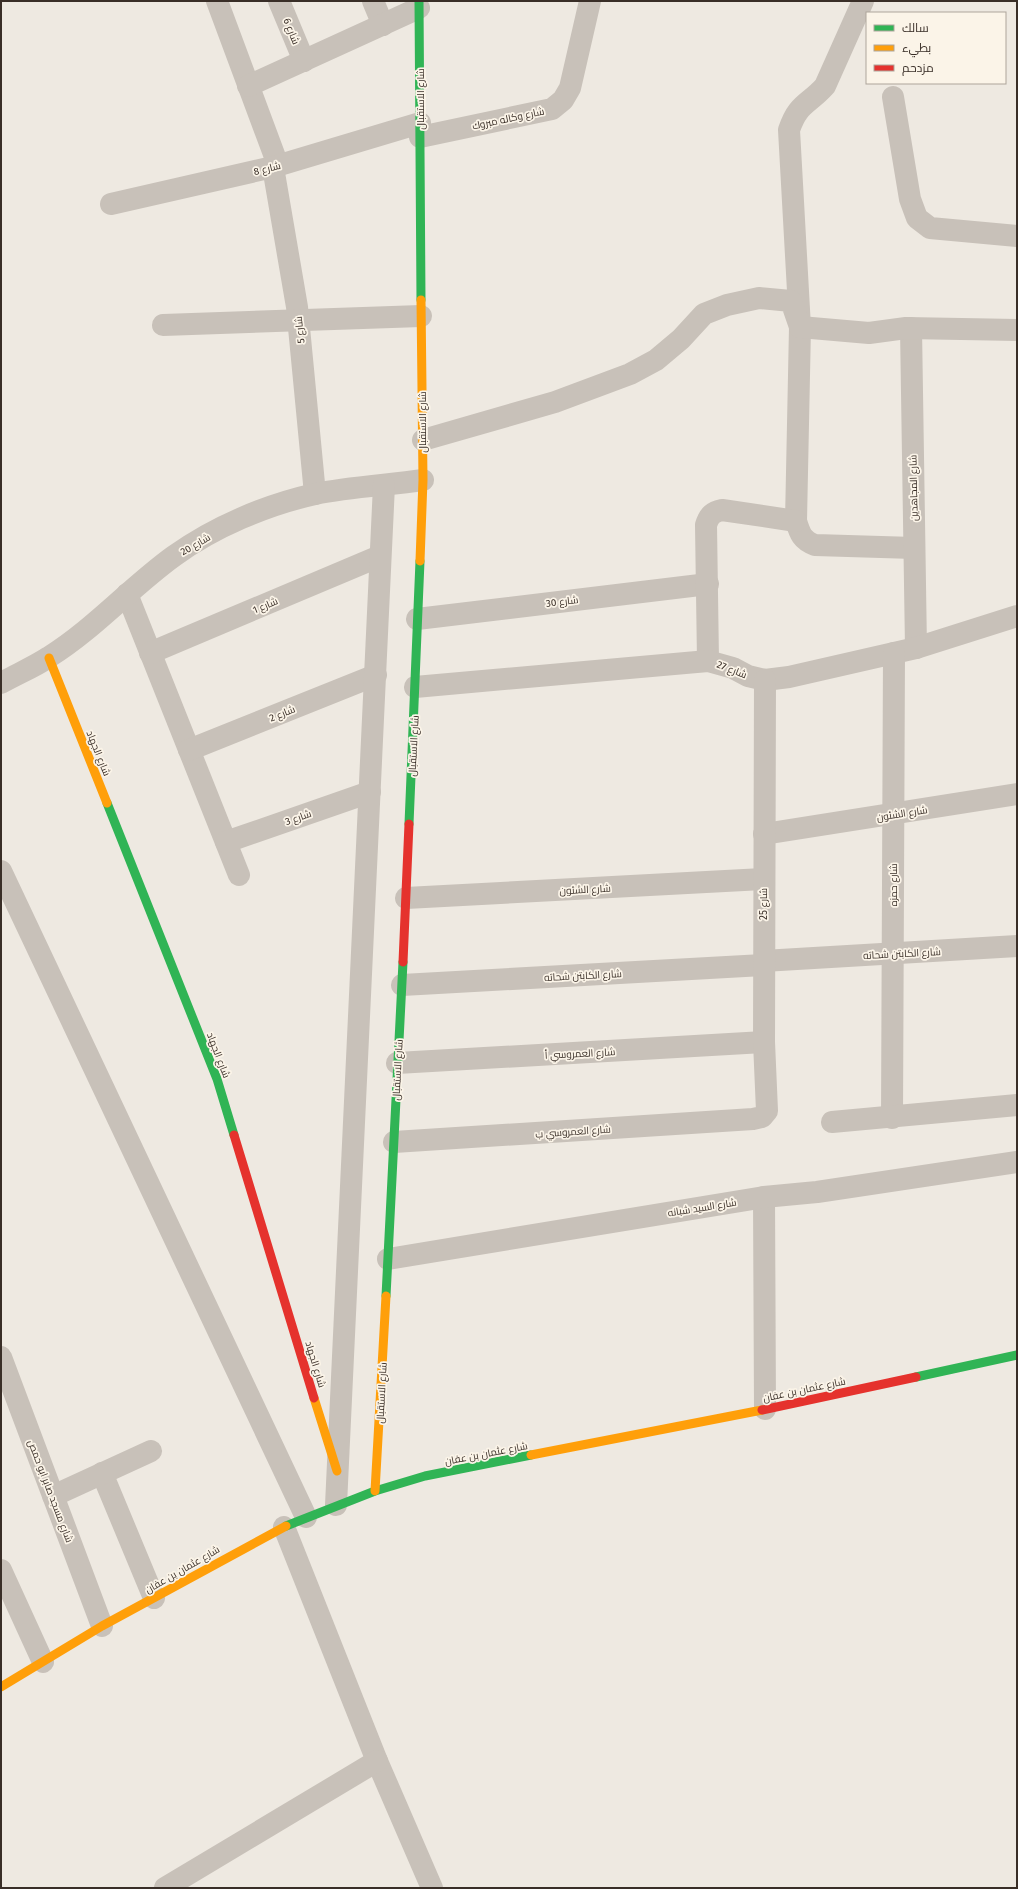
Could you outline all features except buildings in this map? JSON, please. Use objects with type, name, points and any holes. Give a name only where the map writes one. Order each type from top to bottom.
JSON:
[{"type":"street","name":"شارع 5","points":[[217,1],[275,166],[298,320],[315,494]]},
{"type":"street","name":"شارع 6","points":[[280,1],[304,61]]},
{"type":"street","points":[[373,1],[383,25]]},
{"type":"street","name":"شارع وكاله مبروك","points":[[420,130],[552,109],[563,100],[570,88],[590,1]]},
{"type":"street","points":[[863,1],[825,86],[815,97],[802,105],[793,116],[789,130],[800,327],[796,521],[800,533],[806,542],[815,546],[914,548]]},
{"type":"street","points":[[248,86],[383,25],[419,4]]},
{"type":"street","name":"شارع الاستقبال","points":[[375,1491],[402,985],[423,480],[419,4]]},
{"type":"street","points":[[893,96],[910,199],[917,218],[930,228],[1017,236]]},
{"type":"street","name":"شارع 8","points":[[111,204],[275,166],[420,130]]},
{"type":"street","points":[[423,440],[555,402],[630,374],[656,360],[681,339],[704,314],[727,304],[759,298],[791,301],[800,327]]},
{"type":"street","points":[[163,325],[422,316]]},
{"type":"street","points":[[800,327],[869,333],[911,328],[1017,330]]},
{"type":"street","name":"شارع المجاهدين","points":[[911,328],[916,648]]},
{"type":"street","name":"شارع 20","points":[[1,683],[49,658],[174,556],[207,536],[256,513],[315,494],[423,480]]},
{"type":"street","points":[[336,1505],[384,485]]},
{"type":"street","points":[[708,661],[706,525],[708,517],[715,512],[722,510],[796,521]]},
{"type":"street","name":"شارع 1","points":[[150,653],[380,556]]},
{"type":"street","name":"شارع 30","points":[[417,619],[708,584]]},
{"type":"street","points":[[127,594],[238,875]]},
{"type":"street","name":"شارع 27","points":[[415,687],[689,661],[708,661],[733,668],[748,676],[765,680],[916,648],[1017,616]]},
{"type":"street","name":"شارع حمزه","points":[[892,1118],[894,953],[894,653]]},
{"type":"street","name":"شارع الجهاد","points":[[49,658],[217,1079],[260,1224],[337,1470]]},
{"type":"street","name":"شارع 2","points":[[189,750],[376,675]]},
{"type":"street","name":"شارع 25","points":[[753,1119],[762,1117],[767,1111],[763,963],[765,680]]},
{"type":"street","name":"شارع 3","points":[[226,842],[370,792]]},
{"type":"street","name":"شارع الشئون","points":[[764,834],[893,815],[1017,794]]},
{"type":"street","points":[[1,872],[306,1517]]},
{"type":"street","name":"شارع الشئون","points":[[406,898],[763,879]]},
{"type":"street","name":"شارع الكابتن شحاته","points":[[402,985],[1017,946]]},
{"type":"street","name":"شارع العمروسي أ","points":[[397,1063],[764,1042]]},
{"type":"street","points":[[832,1122],[892,1118],[1017,1105]]},
{"type":"street","name":"شارع العمروسي ب","points":[[394,1142],[753,1119]]},
{"type":"street","name":"شارع السيد شبانه","points":[[388,1259],[764,1197],[817,1192],[1017,1162]]},
{"type":"street","points":[[764,1197],[765,1409]]},
{"type":"street","name":"شارع عثمان بن عفان","points":[[1,1687],[102,1626],[284,1527],[336,1505],[375,1491],[425,1476],[765,1409],[1017,1355]]},
{"type":"street","name":"شارع مسجد صابر ابو حمص","points":[[1,1357],[102,1626]]},
{"type":"street","points":[[53,1496],[151,1451]]},
{"type":"street","points":[[102,1474],[154,1598]]},
{"type":"street","points":[[284,1527],[378,1761],[432,1888]]},
{"type":"street","points":[[1,1570],[43,1662]]},
{"type":"street","points":[[165,1888],[378,1761]]},
{"type":"traffic: fast","points":[[419,1],[421,300]]},
{"type":"traffic: fast","points":[[409,824],[420,561]]},
{"type":"traffic: fast","points":[[107,803],[217,1079],[234,1135]]},
{"type":"traffic: fast","points":[[386,1296],[403,962]]},
{"type":"traffic: fast","points":[[916,1377],[1017,1355]]},
{"type":"traffic: fast","points":[[286,1526],[375,1491],[425,1476],[531,1455]]},
{"type":"traffic: slow","points":[[420,561],[423,480],[421,300]]},
{"type":"traffic: slow","points":[[49,658],[107,803]]},
{"type":"traffic: slow","points":[[375,1491],[386,1296]]},
{"type":"traffic: slow","points":[[314,1398],[337,1471]]},
{"type":"traffic: slow","points":[[531,1455],[762,1410]]},
{"type":"traffic: slow","points":[[1,1687],[102,1626],[286,1526]]},
{"type":"traffic: jam","points":[[403,962],[409,824]]},
{"type":"traffic: jam","points":[[234,1135],[314,1398]]},
{"type":"traffic: jam","points":[[762,1410],[916,1377]]}]
